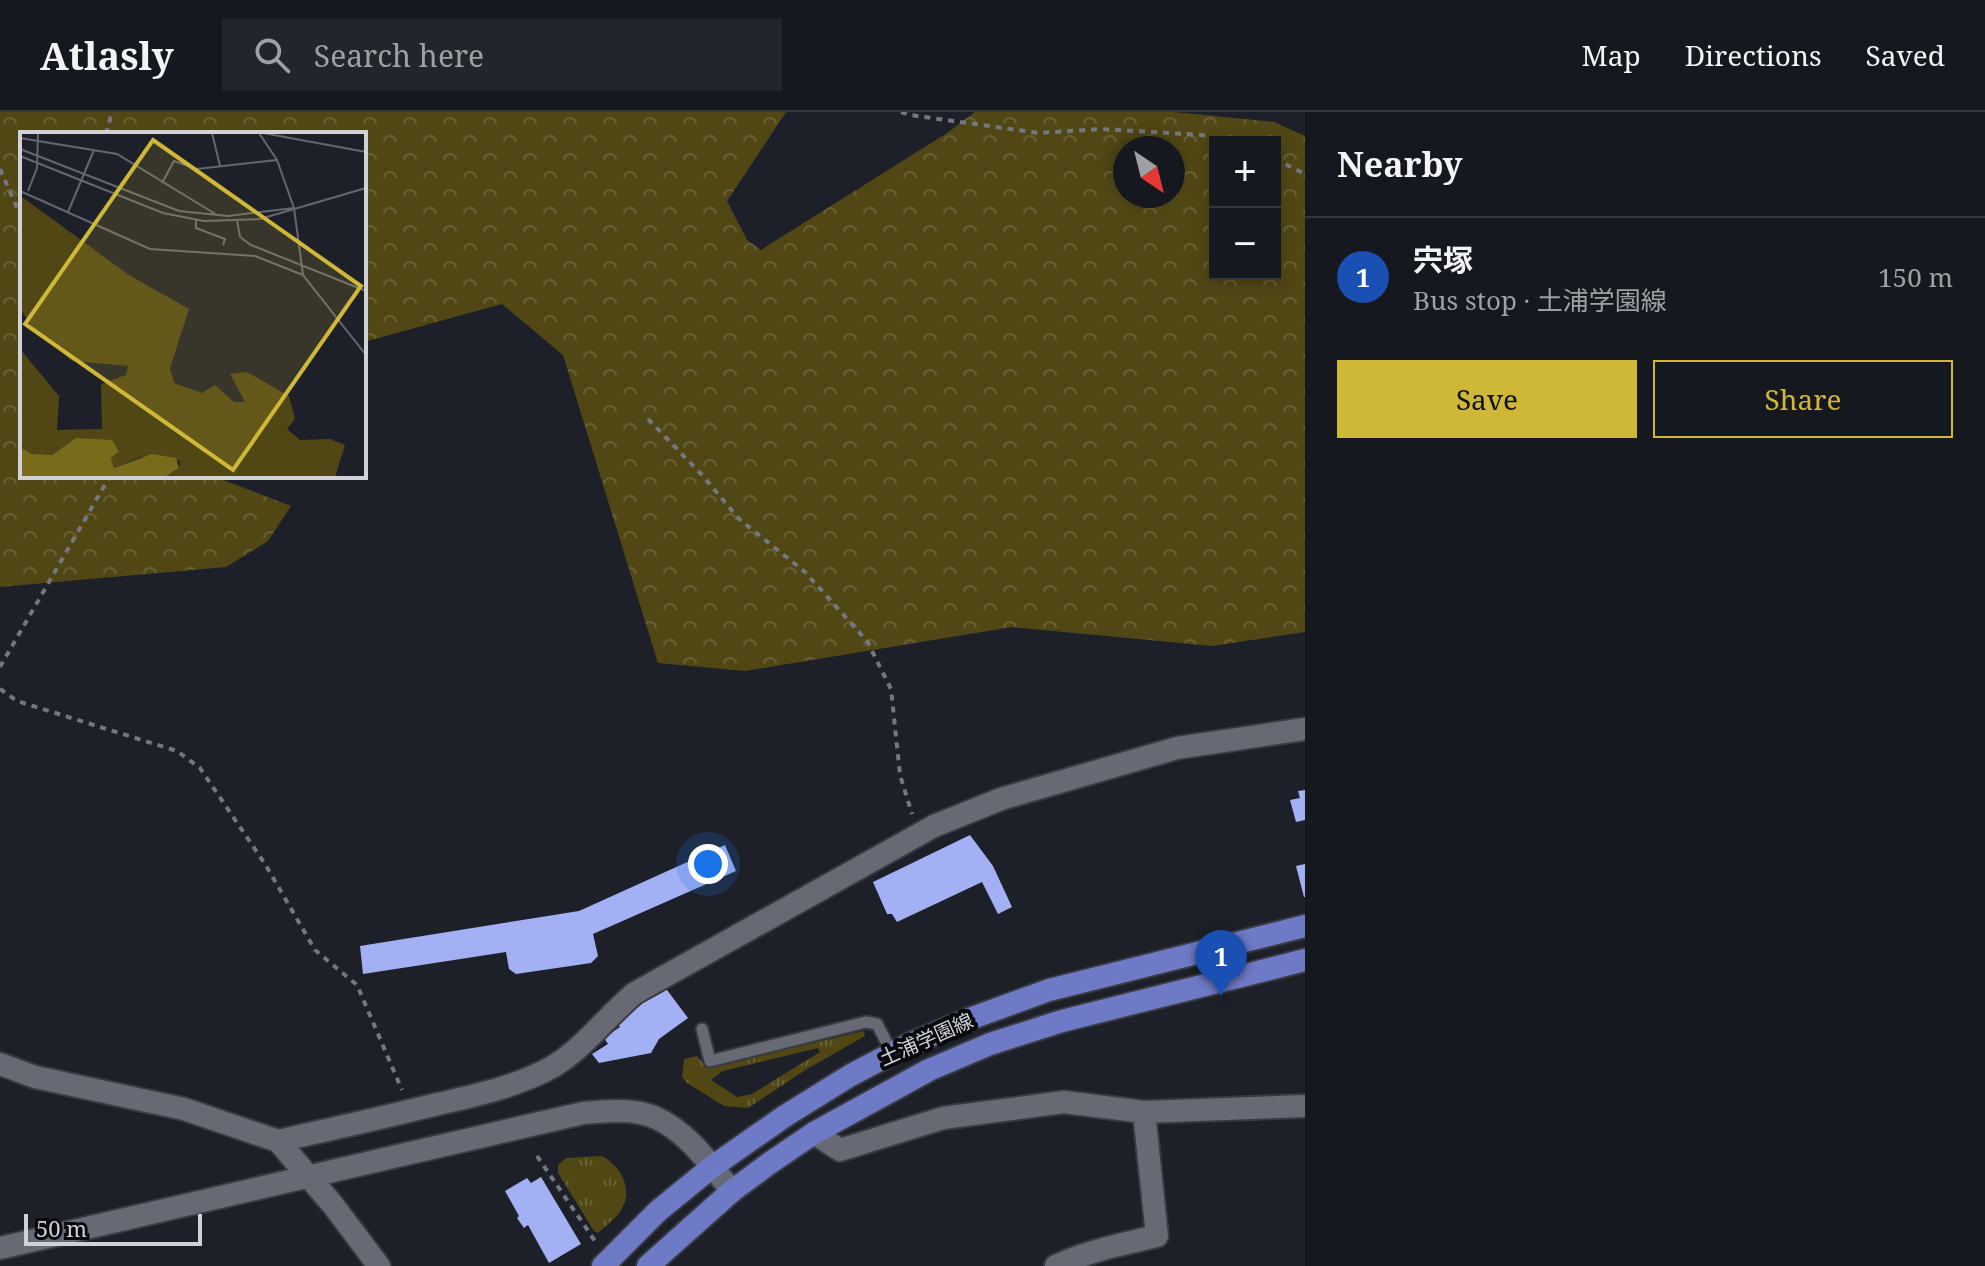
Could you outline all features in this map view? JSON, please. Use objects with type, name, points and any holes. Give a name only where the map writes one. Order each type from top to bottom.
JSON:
[{"type":"main road","name":"土浦学園線","points":[[603,1266],[658,1211],[712,1167],[811,1099],[892,1053],[972,1018],[1049,990],[1305,926]]},
{"type":"main road","name":"土浦学園線","points":[[648,1266],[732,1191],[814,1133],[929,1070],[990,1044],[1062,1021],[1305,960]]},
{"type":"street","points":[[278,1141],[466,1097],[533,1077],[576,1051],[635,993],[934,826],[1001,799],[1177,748],[1305,729]]},
{"type":"street","points":[[0,1064],[35,1077],[184,1109],[278,1141],[310,1176],[379,1266]]},
{"type":"street","points":[[814,1133],[840,1150],[943,1118],[1064,1102],[1144,1112],[1305,1106]]},
{"type":"street","points":[[0,1248],[532,1124],[583,1113],[618,1110],[655,1117],[675,1129],[732,1191]]},
{"type":"street","points":[[1056,1266],[1086,1254],[1157,1236],[1144,1112]]},
{"type":"lane","points":[[702,1029],[710,1061],[866,1022],[877,1024],[892,1053]]},
{"type":"path","points":[[107,132],[112,112]]},
{"type":"path","points":[[901,112],[1039,133],[1101,129],[1209,137]]},
{"type":"path","points":[[1281,162],[1305,174]]},
{"type":"path","points":[[0,169],[20,214]]},
{"type":"path","points":[[648,419],[739,519],[805,572],[867,641],[891,689],[900,775],[918,835]]},
{"type":"path","points":[[0,667],[109,478]]},
{"type":"path","points":[[0,689],[17,701],[177,751],[200,768],[265,864],[315,950],[357,985],[402,1089],[404,1112]]},
{"type":"path","points":[[537,1156],[596,1243]]},
{"type":"green space","points":[[0,112],[786,112],[727,201],[747,240],[761,250],[947,133],[975,112],[1174,112],[1274,122],[1305,136],[1305,632],[1212,646],[1012,627],[745,671],[658,663],[563,355],[502,304],[366,341],[366,132],[20,132],[20,478],[218,478],[291,506],[268,541],[226,567],[0,587]]},
{"type":"green space","points":[[864,1031],[865,1036],[748,1108],[724,1106],[682,1077],[684,1059],[697,1056],[707,1068]],"holes":[[[818,1048],[820,1052],[752,1094],[737,1097],[711,1080],[723,1071]]]},
{"type":"green space","points":[[602,1156],[620,1172],[626,1195],[619,1213],[598,1233],[558,1173],[558,1165],[566,1158]]},
{"type":"building","points":[[1305,790],[1305,820],[1296,822],[1290,800],[1300,798],[1298,791]]},
{"type":"building","points":[[970,835],[993,866],[1012,907],[998,914],[982,882],[897,922],[892,914],[887,914],[873,882]]},
{"type":"building","points":[[725,845],[736,871],[593,934],[598,956],[591,963],[516,974],[509,969],[506,952],[363,974],[360,946],[579,911]]},
{"type":"building","points":[[1305,864],[1305,897],[1304,897],[1296,866]]},
{"type":"building","points":[[664,986],[688,1018],[659,1039],[651,1053],[599,1063],[592,1054],[608,1044],[604,1038],[620,1027],[616,1021]]},
{"type":"building","points":[[541,1177],[581,1244],[549,1263],[528,1225],[524,1228],[517,1218],[519,1216],[505,1191],[527,1178],[531,1183]]},
{"type":"place","name":"宍塚","points":[[1221,996]]}]
